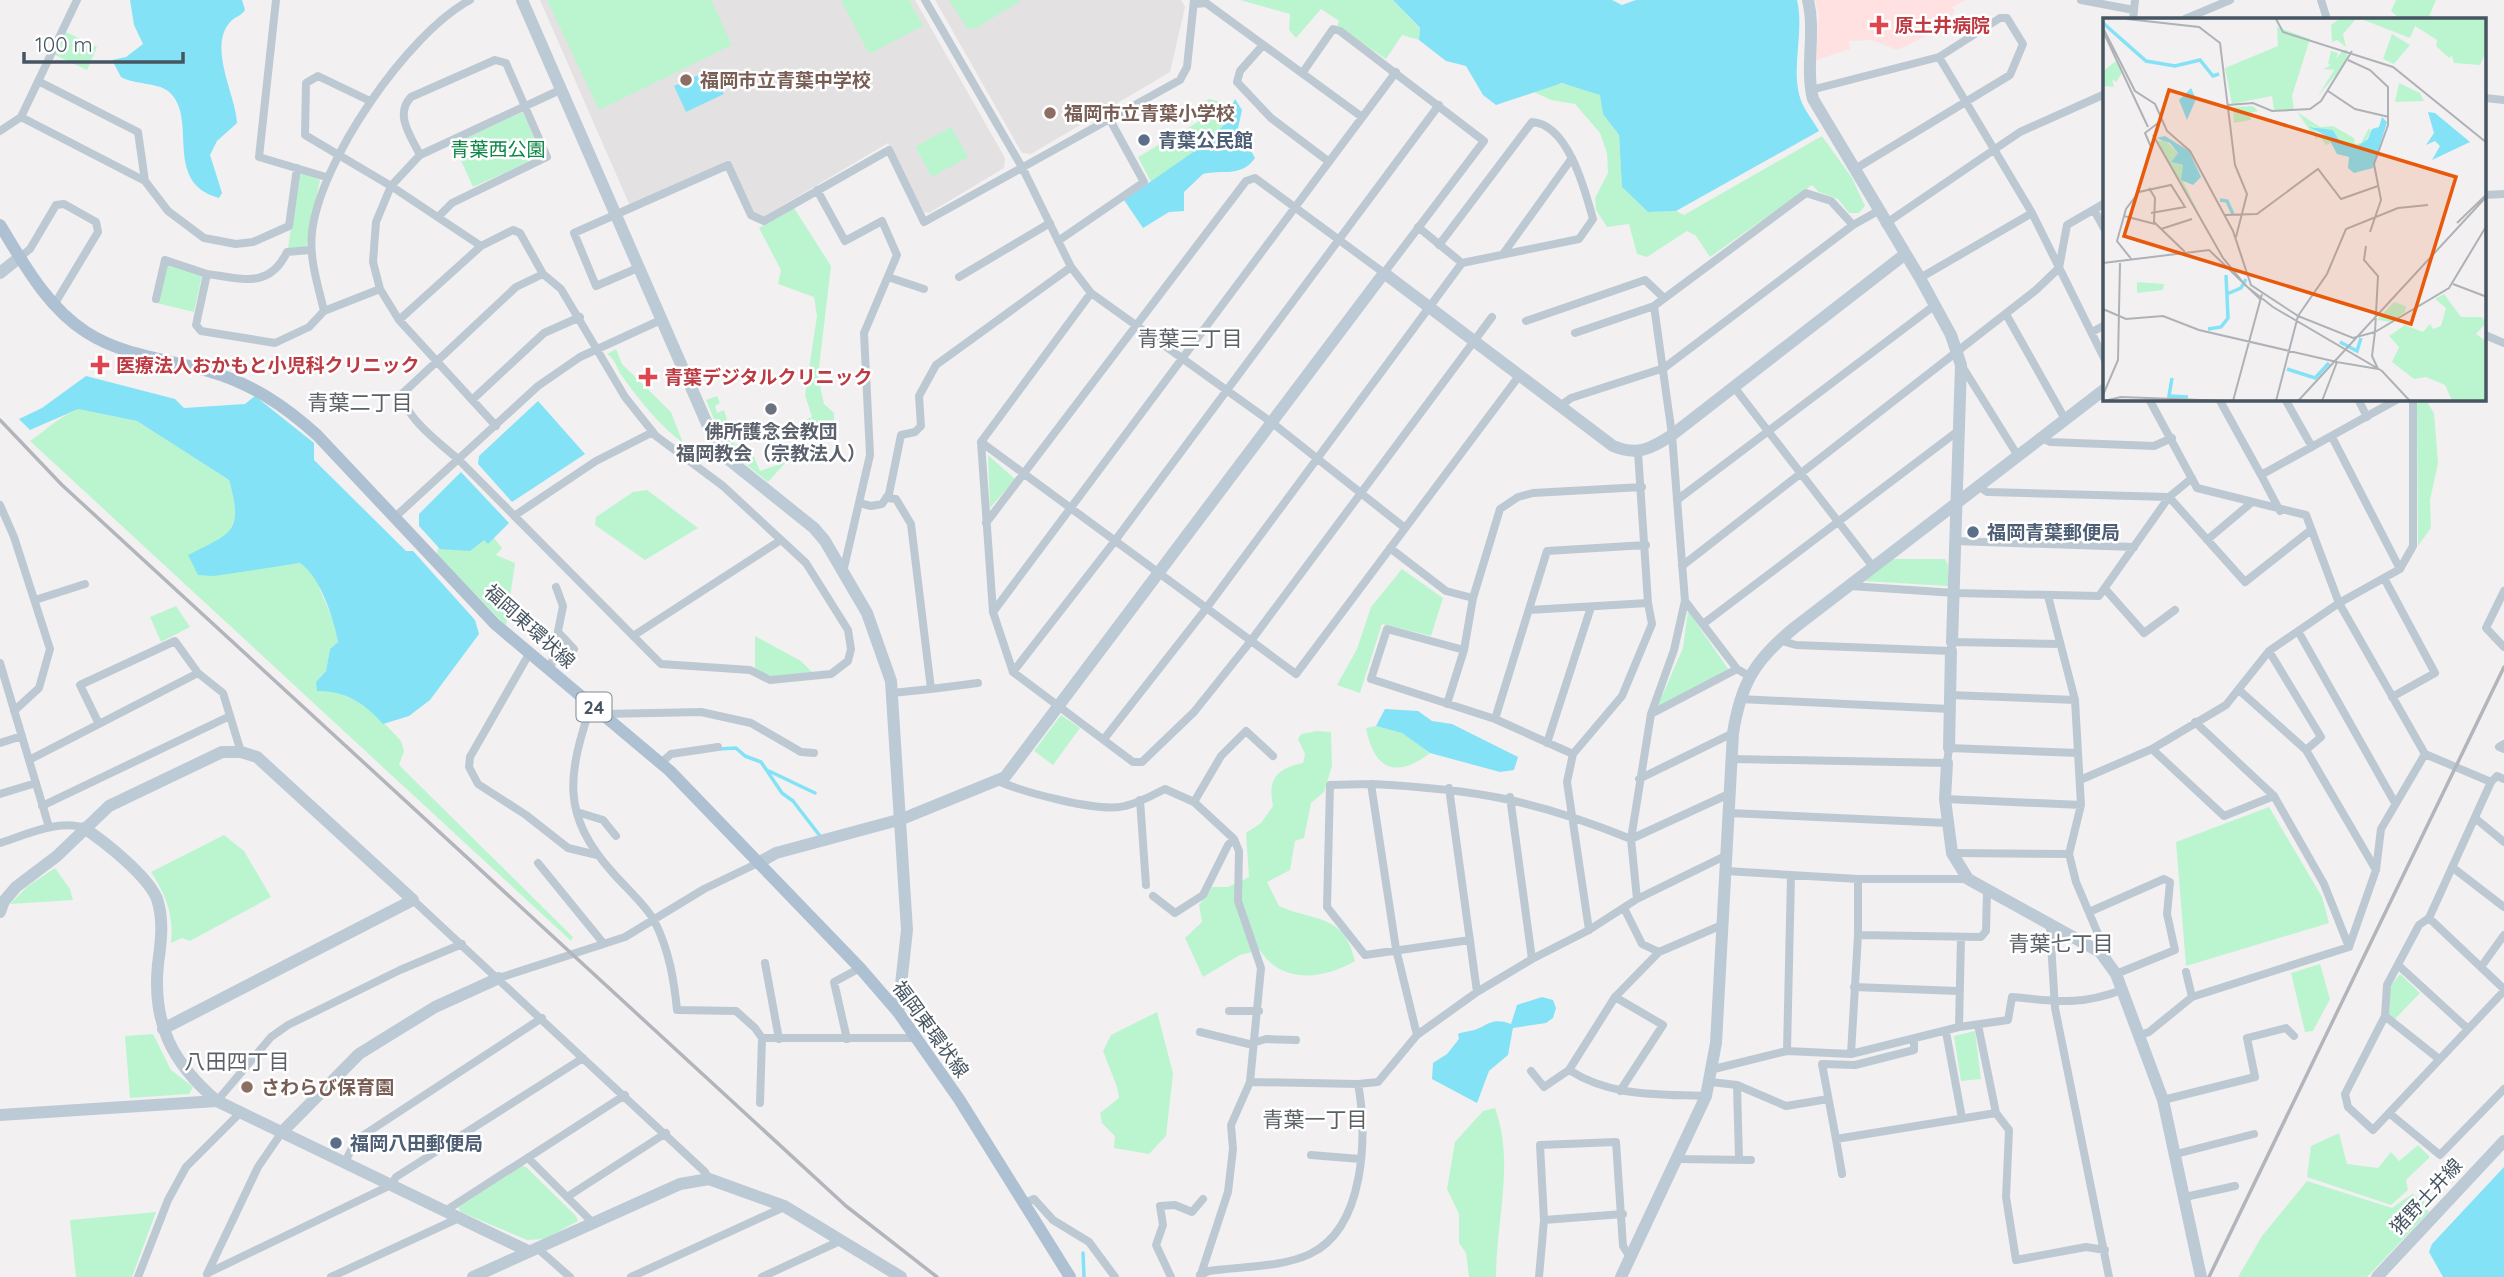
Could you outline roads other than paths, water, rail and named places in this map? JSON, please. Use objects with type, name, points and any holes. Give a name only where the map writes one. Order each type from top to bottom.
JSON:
[{"type":"main road","name":"福岡東環状線","points":[[0,225],[54,305],[86,332],[111,346],[208,371],[242,383],[269,397],[317,435],[495,624],[661,763],[718,818],[898,1012],[1025,1203],[1070,1277]]},
{"type":"street","points":[[0,131],[21,117],[77,0]]},
{"type":"street","points":[[276,0],[259,158],[326,177]]},
{"type":"street","points":[[324,311],[310,250],[312,230],[326,177],[370,101],[437,24],[470,0]]},
{"type":"street","points":[[522,0],[723,454],[814,528],[843,572],[879,640],[892,693],[902,819],[907,930],[898,1012]]},
{"type":"street","points":[[925,0],[1023,169],[1071,267],[1091,293],[1271,422],[1405,528]]},
{"type":"street","points":[[1808,0],[1813,20],[1811,90],[1821,114],[1920,278],[1959,360],[2018,456]]},
{"type":"street","points":[[2081,0],[2134,15],[2135,0]]},
{"type":"street","points":[[2187,18],[2230,0]]},
{"type":"street","points":[[2321,0],[2326,18]]},
{"type":"street","points":[[640,267],[596,285],[574,233],[618,216],[728,165],[751,215],[764,220],[889,150],[924,222],[1180,80],[1187,67],[1194,2],[1206,3],[1362,117]]},
{"type":"street","points":[[1811,90],[1939,57],[2000,18],[2007,18],[2023,44],[2010,75],[1856,169]]},
{"type":"street","points":[[207,1275],[258,1167],[282,1132],[335,1075],[367,1049],[435,1007],[499,978],[625,937],[704,889],[776,853],[902,819],[1005,777],[1484,141],[1396,72],[1333,29],[1303,72]]},
{"type":"street","points":[[1263,45],[1240,71],[1237,82],[1272,118],[1328,161]]},
{"type":"street","points":[[1939,57],[2032,213],[2103,355]]},
{"type":"street","points":[[420,155],[402,114],[403,105],[411,97],[495,60],[506,63],[547,157],[452,203],[438,217]]},
{"type":"street","points":[[993,612],[1396,72]]},
{"type":"street","points":[[370,101],[318,76],[306,83],[305,135],[391,186],[481,246]]},
{"type":"street","points":[[38,81],[138,132],[145,181]]},
{"type":"street","points":[[496,426],[399,320],[380,289],[373,262],[376,222],[391,186],[420,155],[560,90]]},
{"type":"street","points":[[1885,224],[1994,148],[2046,118],[2103,95]]},
{"type":"street","points":[[2486,98],[2504,100]]},
{"type":"street","points":[[1013,672],[1114,542],[1439,105]]},
{"type":"street","points":[[21,117],[145,181],[168,211],[204,238],[236,244],[253,242],[289,226],[297,168]]},
{"type":"street","points":[[1058,242],[1144,182],[1110,120]]},
{"type":"street","points":[[1104,739],[1205,610],[1462,263],[1579,239],[1593,219],[1572,158],[1562,140],[1537,122],[1532,122],[1439,245]]},
{"type":"street","points":[[1503,254],[1572,158]]},
{"type":"street","points":[[986,523],[1246,181],[1255,178],[1613,446],[1628,452],[1652,448],[1672,435],[1904,255]]},
{"type":"street","points":[[817,190],[845,241],[882,221],[897,255],[864,332],[870,455],[843,572]]},
{"type":"street","points":[[1575,333],[1654,306],[1806,193],[1831,201],[1853,225]]},
{"type":"street","points":[[2486,195],[2504,194]]},
{"type":"street","points":[[0,273],[30,249],[56,205],[64,204],[96,222],[98,232],[54,305]]},
{"type":"street","points":[[1682,566],[1801,474],[1959,360],[2059,268],[2067,225],[2103,204]]},
{"type":"street","points":[[2094,209],[2103,226]]},
{"type":"street","points":[[1560,406],[1571,398],[1664,368],[1853,225],[1878,211]]},
{"type":"street","points":[[1920,278],[2032,213]]},
{"type":"street","points":[[959,277],[1050,223]]},
{"type":"street","points":[[1418,228],[1462,263]]},
{"type":"street","points":[[399,320],[481,246],[513,230],[520,233],[543,274],[561,289],[580,317],[625,397],[653,432],[723,486],[806,563],[848,630],[848,661],[831,674],[771,680],[750,670],[661,664],[426,430],[403,402],[402,394],[516,287],[543,274]]},
{"type":"street","points":[[156,299],[165,260],[206,274],[257,280],[279,268],[287,251],[310,250]]},
{"type":"street","points":[[859,503],[871,506],[882,504],[886,498],[901,435],[915,432],[921,426],[919,396],[936,365],[1071,267]]},
{"type":"street","points":[[206,274],[196,325],[201,331],[275,343],[309,327],[324,311],[380,289]]},
{"type":"street","points":[[888,277],[924,289]]},
{"type":"street","points":[[1526,321],[1645,280],[1664,298]]},
{"type":"street","points":[[1091,293],[981,442],[993,612],[1013,672],[1133,762],[1142,762],[1194,712],[1250,642],[1492,317]]},
{"type":"street","points":[[1637,899],[1631,839],[1639,779],[1651,714],[1674,650],[1685,601],[1672,435],[1654,306]]},
{"type":"street","points":[[1677,500],[1935,306]]},
{"type":"street","points":[[2007,316],[2065,419]]},
{"type":"street","points":[[472,400],[544,333],[580,317]]},
{"type":"street","points":[[395,517],[538,386],[596,349],[663,319]]},
{"type":"street","points":[[2092,332],[2103,326]]},
{"type":"street","points":[[2486,335],[2504,342]]},
{"type":"street","points":[[1959,360],[1955,593],[1945,799],[1952,853],[1968,879],[2050,927],[2100,952],[2113,968]]},
{"type":"street","points":[[981,442],[1205,610],[1296,674],[1519,376]]},
{"type":"street","points":[[1734,387],[1874,568]]},
{"type":"street","points":[[1651,714],[1743,673],[1779,640],[2103,390]]},
{"type":"street","points":[[2151,401],[2197,488],[2280,511],[2306,515],[2339,603],[2425,754],[2488,780]]},
{"type":"street","points":[[2220,401],[2280,511]]},
{"type":"street","points":[[2286,401],[2312,447]]},
{"type":"street","points":[[2359,401],[2367,417]]},
{"type":"street","points":[[2261,475],[2395,401]]},
{"type":"street","points":[[2080,780],[2152,749],[2226,705],[2269,650],[2339,603],[2400,569],[2413,546],[2413,401]]},
{"type":"street","points":[[514,516],[596,461],[653,432]]},
{"type":"street","points":[[1703,624],[1958,432]]},
{"type":"street","points":[[2332,437],[2400,569]]},
{"type":"street","points":[[2042,438],[2050,442],[2154,446],[2172,438]]},
{"type":"street","points":[[1589,930],[1567,782],[1573,754],[1622,696],[1652,624],[1648,603],[1639,452]]},
{"type":"street","points":[[1850,586],[1955,593],[2099,596],[2106,590],[2169,498],[2192,478]]},
{"type":"street","points":[[1978,486],[1987,492],[2169,498],[2245,582],[2311,530]]},
{"type":"street","points":[[1447,704],[1464,650],[1473,598],[1500,509],[1506,503],[1534,493],[1642,487]]},
{"type":"street","points":[[886,498],[896,499],[911,523],[931,689]]},
{"type":"street","points":[[2207,540],[2250,503]]},
{"type":"street","points":[[0,505],[15,537],[50,649],[39,688],[14,711]]},
{"type":"street","points":[[633,636],[781,540]]},
{"type":"street","points":[[1955,541],[2134,547]]},
{"type":"street","points":[[1495,719],[1547,551],[1646,545]]},
{"type":"street","points":[[1390,548],[1446,591],[1473,598]]},
{"type":"street","points":[[2384,578],[2435,673],[2392,697]]},
{"type":"street","points":[[35,600],[85,584]]},
{"type":"street","points":[[550,672],[563,606],[556,587]]},
{"type":"street","points":[[2106,590],[2144,633],[2175,610]]},
{"type":"street","points":[[2504,591],[2486,628],[2504,648]]},
{"type":"street","points":[[2048,596],[2075,700],[2081,805],[2069,854],[2076,882],[2122,990],[2164,1100],[2201,1277]]},
{"type":"street","points":[[1621,1277],[1706,1096],[1714,1069],[1733,733],[1743,673],[1685,601]]},
{"type":"street","points":[[1529,610],[1648,603]]},
{"type":"street","points":[[1547,743],[1591,607]]},
{"type":"street","points":[[1464,650],[1387,629],[1371,678],[1495,719],[1573,754]]},
{"type":"street","points":[[2298,631],[2395,803]]},
{"type":"street","points":[[558,632],[574,649]]},
{"type":"street","points":[[1779,640],[1796,645],[1951,647],[2060,644]]},
{"type":"street","points":[[99,724],[80,685],[174,641],[198,673],[223,693],[241,752]]},
{"type":"street","points":[[2269,650],[2321,737],[2306,750]]},
{"type":"street","points":[[529,654],[470,757],[472,775],[478,784],[526,815],[568,848],[597,855]]},
{"type":"street","points":[[0,663],[4,690],[14,711],[49,827]]},
{"type":"street","points":[[29,760],[198,673]]},
{"type":"street","points":[[892,693],[978,683]]},
{"type":"street","points":[[2239,690],[2306,750],[2376,870]]},
{"type":"street","points":[[1950,695],[2075,700]]},
{"type":"street","points":[[1739,699],[1950,709]]},
{"type":"street","points":[[590,705],[572,772],[577,812],[597,855],[654,919],[672,964],[677,1010],[736,1011],[762,1038],[760,1103]]},
{"type":"street","points":[[603,714],[701,712],[751,723],[801,752],[814,753]]},
{"type":"street","points":[[42,806],[230,716]]},
{"type":"street","points":[[2195,722],[2274,796],[2324,884],[2349,947]]},
{"type":"street","points":[[1194,802],[1221,756],[1246,731],[1272,756]]},
{"type":"street","points":[[1639,779],[1733,733]]},
{"type":"street","points":[[0,743],[22,736]]},
{"type":"street","points":[[2504,744],[2499,747],[2504,749]]},
{"type":"street","points":[[661,763],[671,754],[718,747]]},
{"type":"street","points":[[1949,748],[2078,753]]},
{"type":"street","points":[[2152,749],[2224,816],[2274,796]]},
{"type":"street","points":[[0,912],[4,901],[16,887],[57,856],[110,806],[222,752],[241,752],[257,757],[666,1133],[709,1179]]},
{"type":"street","points":[[2349,947],[2376,870],[2381,829],[2425,754]]},
{"type":"street","points":[[1732,759],[1947,763]]},
{"type":"street","points":[[2429,918],[2504,990],[2372,1130],[2348,1107],[2345,1094],[2385,1016],[2388,985],[2419,925],[2429,918],[2475,818],[2488,780],[2497,776],[2504,779]]},
{"type":"street","points":[[998,781],[1028,792],[1123,807],[1165,789],[1194,802],[1234,839],[1239,851],[1238,901],[1261,968],[1259,1011],[1250,1082],[1231,1125],[1233,1149],[1228,1192],[1199,1276]]},
{"type":"street","points":[[0,794],[36,783]]},
{"type":"street","points":[[1470,940],[1365,955],[1327,907],[1329,785],[1449,788],[1510,797],[1570,814],[1631,839],[1731,793]]},
{"type":"street","points":[[1371,785],[1396,949],[1417,1035]]},
{"type":"street","points":[[1449,788],[1477,992]]},
{"type":"street","points":[[1510,797],[1532,959]]},
{"type":"street","points":[[1945,799],[2081,805]]},
{"type":"street","points":[[1140,800],[1146,885]]},
{"type":"street","points":[[577,812],[603,820],[616,836]]},
{"type":"street","points":[[1729,813],[1947,823]]},
{"type":"street","points":[[2475,818],[2504,842]]},
{"type":"street","points":[[0,843],[49,827],[74,824],[84,828],[141,877],[156,898],[162,929],[156,1001],[163,1029],[178,1058],[217,1101]]},
{"type":"street","points":[[1153,896],[1175,913],[1203,895],[1228,845],[1234,839]]},
{"type":"street","points":[[1952,853],[2069,854]]},
{"type":"street","points":[[1250,1082],[1378,1082],[1417,1035],[1477,992],[1532,959],[1589,930],[1637,899],[1727,855]]},
{"type":"street","points":[[538,863],[604,944]]},
{"type":"street","points":[[2452,867],[2504,907]]},
{"type":"street","points":[[1726,871],[1858,879],[1968,879]]},
{"type":"street","points":[[1787,1051],[1791,876]]},
{"type":"street","points":[[1851,1054],[1858,935],[1858,879]]},
{"type":"street","points":[[2089,912],[2164,879],[2170,881],[2167,914],[2175,950],[2113,968]]},
{"type":"street","points":[[1858,935],[1981,937],[1986,931],[1987,890]]},
{"type":"street","points":[[163,1029],[414,900]]},
{"type":"street","points":[[1623,908],[1642,944],[1659,952]]},
{"type":"street","points":[[1531,1071],[1544,1087],[1569,1070],[1615,997],[1659,952],[1722,925]]},
{"type":"street","points":[[2050,927],[2056,1001],[2109,1277]]},
{"type":"street","points":[[2481,967],[2504,935]]},
{"type":"street","points":[[1959,1027],[1961,937]]},
{"type":"street","points":[[217,1101],[271,1037],[288,1025],[400,970],[462,944]]},
{"type":"street","points":[[2140,1035],[2192,997],[2349,947]]},
{"type":"street","points":[[765,963],[779,1038]]},
{"type":"street","points":[[2398,965],[2468,1029]]},
{"type":"street","points":[[848,1039],[834,982],[860,968]]},
{"type":"street","points":[[2186,972],[2192,997]]},
{"type":"street","points":[[1854,987],[1958,992]]},
{"type":"street","points":[[1714,1069],[1787,1051],[1851,1054],[1959,1027],[2008,1020],[2012,997],[2056,1001],[2094,1000],[2122,990]]},
{"type":"street","points":[[1615,997],[1663,1026],[1620,1091]]},
{"type":"street","points":[[1229,1010],[1259,1011]]},
{"type":"street","points":[[2385,1016],[2440,1059]]},
{"type":"street","points":[[345,1162],[356,1140],[542,1018]]},
{"type":"street","points":[[1978,1025],[1996,1113],[2009,1130],[2006,1197],[2016,1260],[2085,1247],[2105,1250]]},
{"type":"street","points":[[2164,1100],[2255,1077],[2246,1038],[2286,1028],[2294,1036]]},
{"type":"street","points":[[1200,1032],[1255,1043],[1266,1039],[1296,1040]]},
{"type":"street","points":[[1946,1032],[1962,1118]]},
{"type":"street","points":[[762,1038],[916,1038]]},
{"type":"street","points":[[1842,1174],[1822,1064],[1855,1065],[1914,1051],[1914,1040]]},
{"type":"street","points":[[207,1275],[391,1185],[396,1177],[583,1058]]},
{"type":"street","points":[[1569,1070],[1590,1083],[1620,1091],[1706,1096]]},
{"type":"street","points":[[1711,1082],[1737,1086],[1786,1106],[1828,1099]]},
{"type":"street","points":[[1199,1276],[1209,1271],[1275,1264],[1311,1254],[1342,1224],[1353,1205],[1360,1159],[1363,1108],[1358,1084]]},
{"type":"street","points":[[1737,1086],[1739,1160]]},
{"type":"street","points":[[2389,1113],[2440,1155],[2504,1089]]},
{"type":"street","points":[[445,1211],[625,1095]]},
{"type":"street","points":[[0,1115],[217,1101],[459,1218],[532,1249],[570,1277]]},
{"type":"street","points":[[138,1277],[164,1207],[186,1167],[242,1111]]},
{"type":"street","points":[[1836,1139],[1996,1113]]},
{"type":"street","points":[[567,1197],[666,1133]]},
{"type":"street","points":[[2176,1154],[2254,1134]]},
{"type":"street","points":[[1539,1277],[1544,1220],[1540,1145],[1616,1142],[1623,1214],[1623,1246],[1631,1259]]},
{"type":"street","name":"猪野土井線","points":[[2378,1277],[2504,1142]]},
{"type":"street","points":[[1311,1154],[1360,1159]]},
{"type":"street","points":[[528,1158],[593,1223]]},
{"type":"street","points":[[1676,1159],[1751,1160]]},
{"type":"street","points":[[473,1277],[680,1184],[709,1179],[784,1206],[844,1240],[895,1276]]},
{"type":"street","points":[[2185,1198],[2235,1186]]},
{"type":"street","points":[[1025,1203],[1034,1199],[1053,1220],[1089,1242],[1115,1277]]},
{"type":"street","points":[[1171,1277],[1156,1245],[1163,1225],[1160,1206],[1175,1205],[1192,1212],[1203,1199]]},
{"type":"street","points":[[631,1277],[784,1206]]},
{"type":"street","points":[[1544,1220],[1623,1214]]},
{"type":"street","points":[[331,1277],[459,1218]]},
{"type":"street","points":[[762,1277],[844,1240]]},
{"type":"water","points":[[130,0],[242,0],[245,10],[232,20],[225,30],[222,43],[224,70],[237,123],[217,141],[210,155],[222,193],[219,198],[201,190],[191,178],[186,164],[177,102],[163,88],[121,77],[112,60],[126,57],[143,44],[134,25]]},
{"type":"water","points":[[1393,0],[1612,0],[1622,5],[1636,0],[1797,0],[1798,91],[1819,131],[1676,211],[1648,212],[1622,187],[1619,135],[1603,114],[1600,95],[1562,83],[1496,105],[1483,95],[1466,66],[1446,61],[1419,40],[1420,28]]},
{"type":"water","points":[[712,69],[724,94],[686,112],[674,86]]},
{"type":"water","points":[[1235,99],[1242,110],[1238,128],[1255,158],[1237,171],[1203,174],[1184,192],[1184,211],[1169,212],[1143,228],[1124,200],[1202,146],[1223,126]]},
{"type":"water","points":[[86,376],[175,399],[184,408],[245,404],[255,396],[314,443],[314,460],[406,551],[413,551],[475,620],[479,634],[430,700],[409,716],[383,724],[354,700],[336,693],[317,691],[316,682],[326,671],[330,649],[338,642],[320,588],[300,563],[214,576],[198,575],[188,555],[224,536],[234,521],[235,511],[229,480],[137,421],[78,409],[30,430],[19,419],[42,408]]},
{"type":"water","points":[[538,401],[585,454],[512,502],[478,464],[479,456]]},
{"type":"water","points":[[461,472],[509,523],[488,544],[484,540],[470,551],[440,549],[419,526],[419,514]]},
{"type":"water","points":[[1385,709],[1418,711],[1432,721],[1452,724],[1518,757],[1514,770],[1500,772],[1430,753],[1402,733],[1376,726]]},
{"type":"water","points":[[1542,997],[1553,1000],[1556,1008],[1553,1018],[1546,1023],[1513,1028],[1508,1055],[1489,1071],[1477,1103],[1432,1079],[1433,1063],[1447,1054],[1459,1039],[1458,1034],[1498,1021],[1511,1024],[1517,1005]]},
{"type":"water","points":[[2504,1167],[2504,1277],[2443,1277],[2429,1252],[2432,1244]]},
{"type":"waterway","points":[[719,749],[736,748],[745,756],[761,762],[782,793],[793,801],[820,836]]},
{"type":"waterway","points":[[769,771],[815,793]]},
{"type":"waterway","points":[[1083,1253],[1084,1277]]},
{"type":"railway","points":[[0,420],[62,485],[846,1206],[937,1277]]},
{"type":"railway","points":[[2209,1277],[2504,667]]},
{"type":"place","name":"原土井病院","points":[[1879,25]]},
{"type":"place","name":"福岡市立青葉中学校","points":[[686,80]]},
{"type":"place","name":"福岡市立青葉小学校","points":[[1050,113]]},
{"type":"place","name":"青葉公民館","points":[[1144,140]]},
{"type":"place","name":"医療法人おかもと小児科クリニック","points":[[100,365]]},
{"type":"place","name":"青葉デジタルクリニック","points":[[648,377]]},
{"type":"place","name":"佛所護念会教団 福岡教会（宗教法人）","points":[[771,409]]},
{"type":"place","name":"福岡青葉郵便局","points":[[1973,532]]},
{"type":"place","name":"さわらび保育園","points":[[247,1087]]},
{"type":"place","name":"福岡八田郵便局","points":[[336,1143]]},
{"type":"district","name":"青葉三丁目","points":[[1190,338]]},
{"type":"district","name":"青葉二丁目","points":[[360,402]]},
{"type":"district","name":"青葉七丁目","points":[[2061,943]]},
{"type":"district","name":"八田四丁目","points":[[237,1061]]},
{"type":"district","name":"青葉一丁目","points":[[1315,1119]]},
{"type":"park label","name":"青葉西公園","points":[[498,149]]}]
